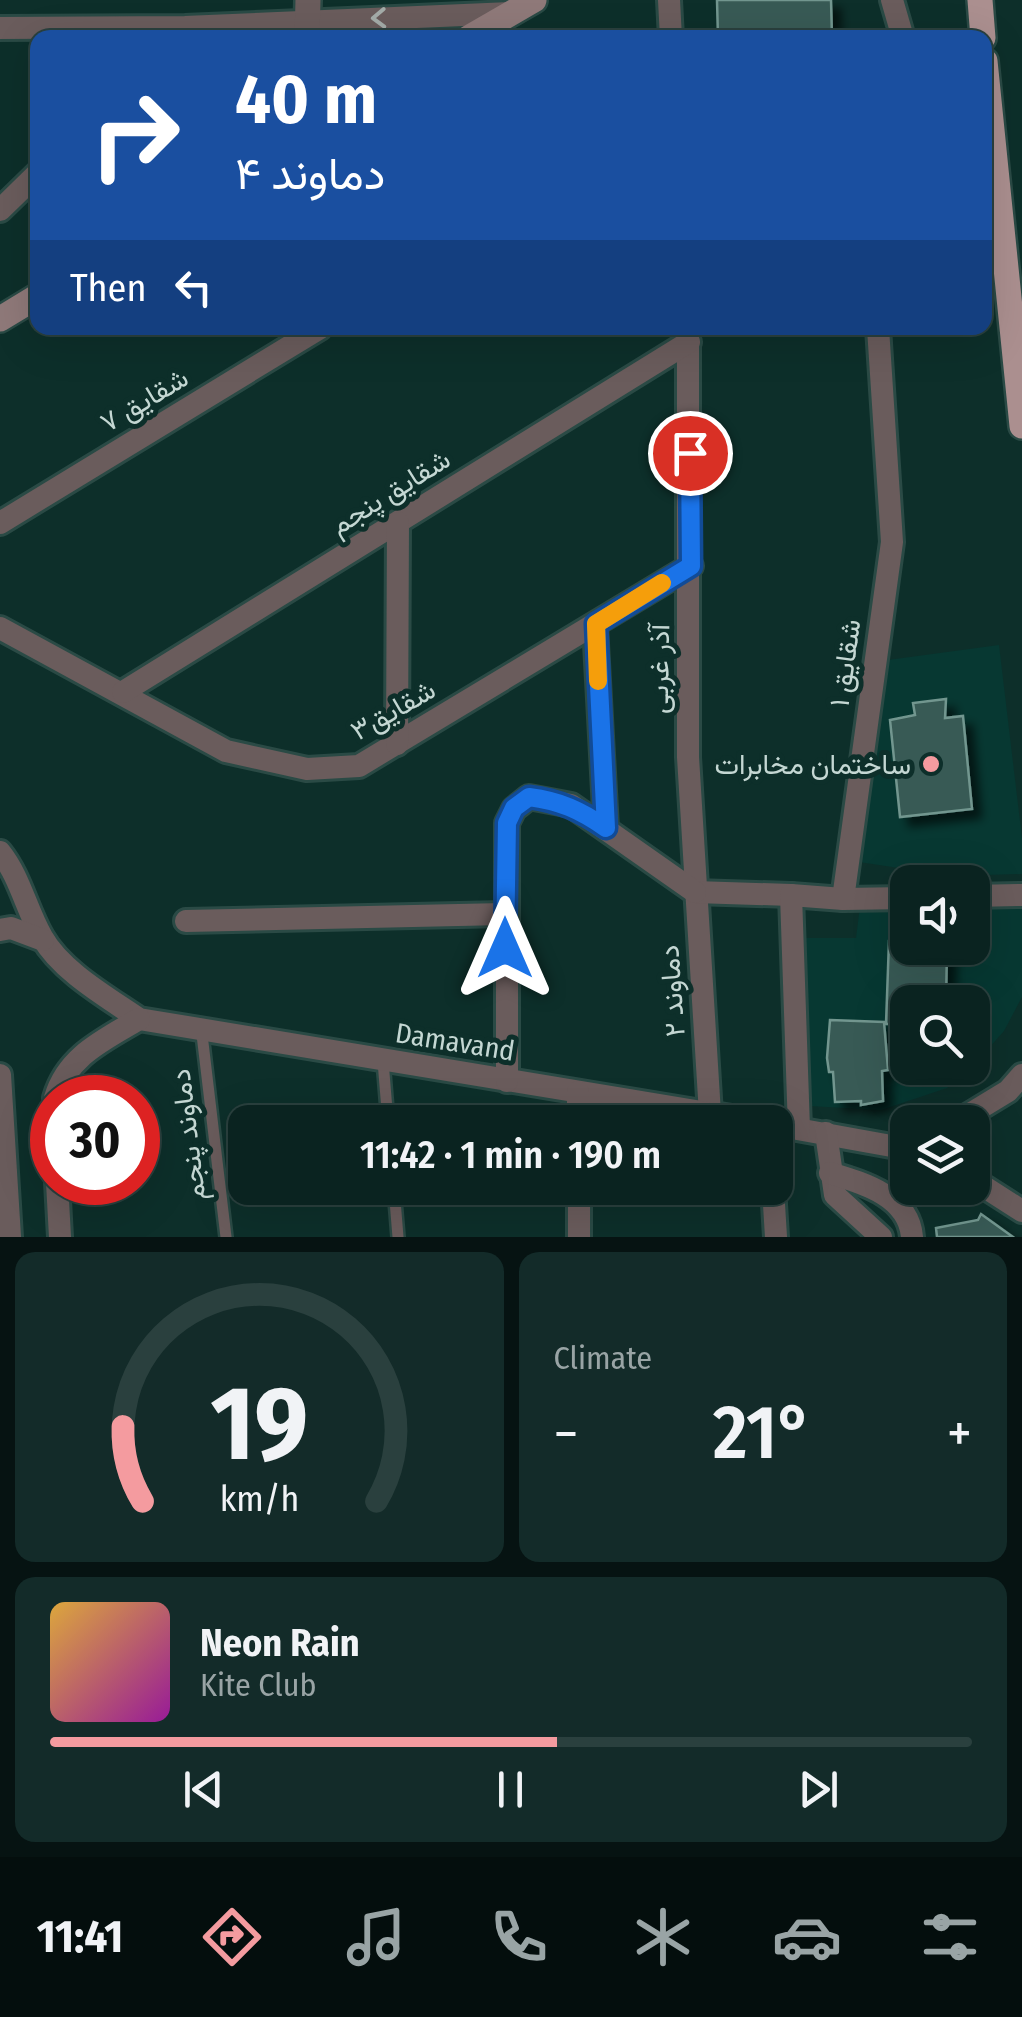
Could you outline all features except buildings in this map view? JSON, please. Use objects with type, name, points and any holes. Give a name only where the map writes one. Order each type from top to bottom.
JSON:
[{"type":"main road","points":[[481,30],[534,0]]},
{"type":"main road","points":[[980,0],[982,30]]},
{"type":"main road","points":[[992,130],[1022,426]]},
{"type":"main road","points":[[0,319],[30,301]]},
{"type":"street","points":[[669,0],[671,30]]},
{"type":"street","points":[[892,0],[901,30]]},
{"type":"street","points":[[200,30],[308,20],[511,12]]},
{"type":"street","points":[[0,28],[90,30]]},
{"type":"street","points":[[0,210],[30,181]]},
{"type":"street","name":"شقایق ۷","points":[[0,523],[309,335]]},
{"type":"street","name":"شقایق پنجم","points":[[123,692],[398,523],[688,335]]},
{"type":"street","name":"آذر غربی","points":[[688,335],[688,757],[695,892]]},
{"type":"street","name":"شقایق ۱","points":[[843,899],[892,542],[878,335]]},
{"type":"street","points":[[397,744],[398,523]]},
{"type":"street","name":"شقایق۳","points":[[0,628],[123,692],[226,752],[307,768],[360,766],[691,566]]},
{"type":"street","points":[[596,624],[606,828]]},
{"type":"street","points":[[507,1081],[507,823],[514,808],[529,797],[571,805],[695,892],[890,898]]},
{"type":"street","points":[[0,852],[12,866],[43,940],[88,984],[138,1019],[82,1054],[64,1075]]},
{"type":"street","points":[[695,892],[722,891]]},
{"type":"street","name":"دماوند ۲","points":[[695,892],[709,1105]]},
{"type":"street","points":[[790,894],[799,1128]]},
{"type":"street","points":[[990,896],[1022,895]]},
{"type":"street","points":[[186,921],[504,914]]},
{"type":"street","points":[[0,930],[11,928],[43,940]]},
{"type":"street","name":"Damavand","points":[[138,1019],[200,1026],[383,1061],[656,1105]]},
{"type":"street","points":[[0,1075],[10,1237]]},
{"type":"street","points":[[985,1105],[1008,1091],[1022,1075]]},
{"type":"street","points":[[578,1092],[578,1105]]},
{"type":"street","points":[[793,1127],[890,1143]]},
{"type":"street","points":[[826,1133],[835,1194],[881,1237]]},
{"type":"street","points":[[830,1173],[891,1198],[911,1222],[912,1237]]},
{"type":"street","points":[[990,1191],[1022,1211]]},
{"type":"street","points":[[58,1205],[60,1237]]},
{"type":"street","points":[[579,1205],[579,1237]]},
{"type":"street","points":[[773,1205],[776,1237]]},
{"type":"lane","name":"دماوند پنجم","points":[[200,1026],[226,1237]]},
{"type":"lane","points":[[383,1061],[387,1105]]},
{"type":"lane","points":[[395,1205],[398,1237]]},
{"type":"shaded area","points":[[999,645],[1022,838],[1022,874],[990,875],[990,865],[890,867],[859,862],[888,660]]},
{"type":"shaded area","points":[[990,904],[1022,904],[1022,997],[1004,1031],[990,1047],[990,985],[890,985],[890,1085],[951,1085],[881,1110],[809,1106],[804,938],[856,938],[860,906],[890,905],[890,965],[990,965]]},
{"type":"slow traffic","points":[[598,681],[596,624],[662,583]]},
{"type":"place","name":"ساختمان مخابرات","points":[[931,764]]},
{"type":"route","points":[[505,948],[507,823],[514,808],[529,797],[552,800],[571,805],[606,828],[596,624],[691,566],[690,453]]}]
